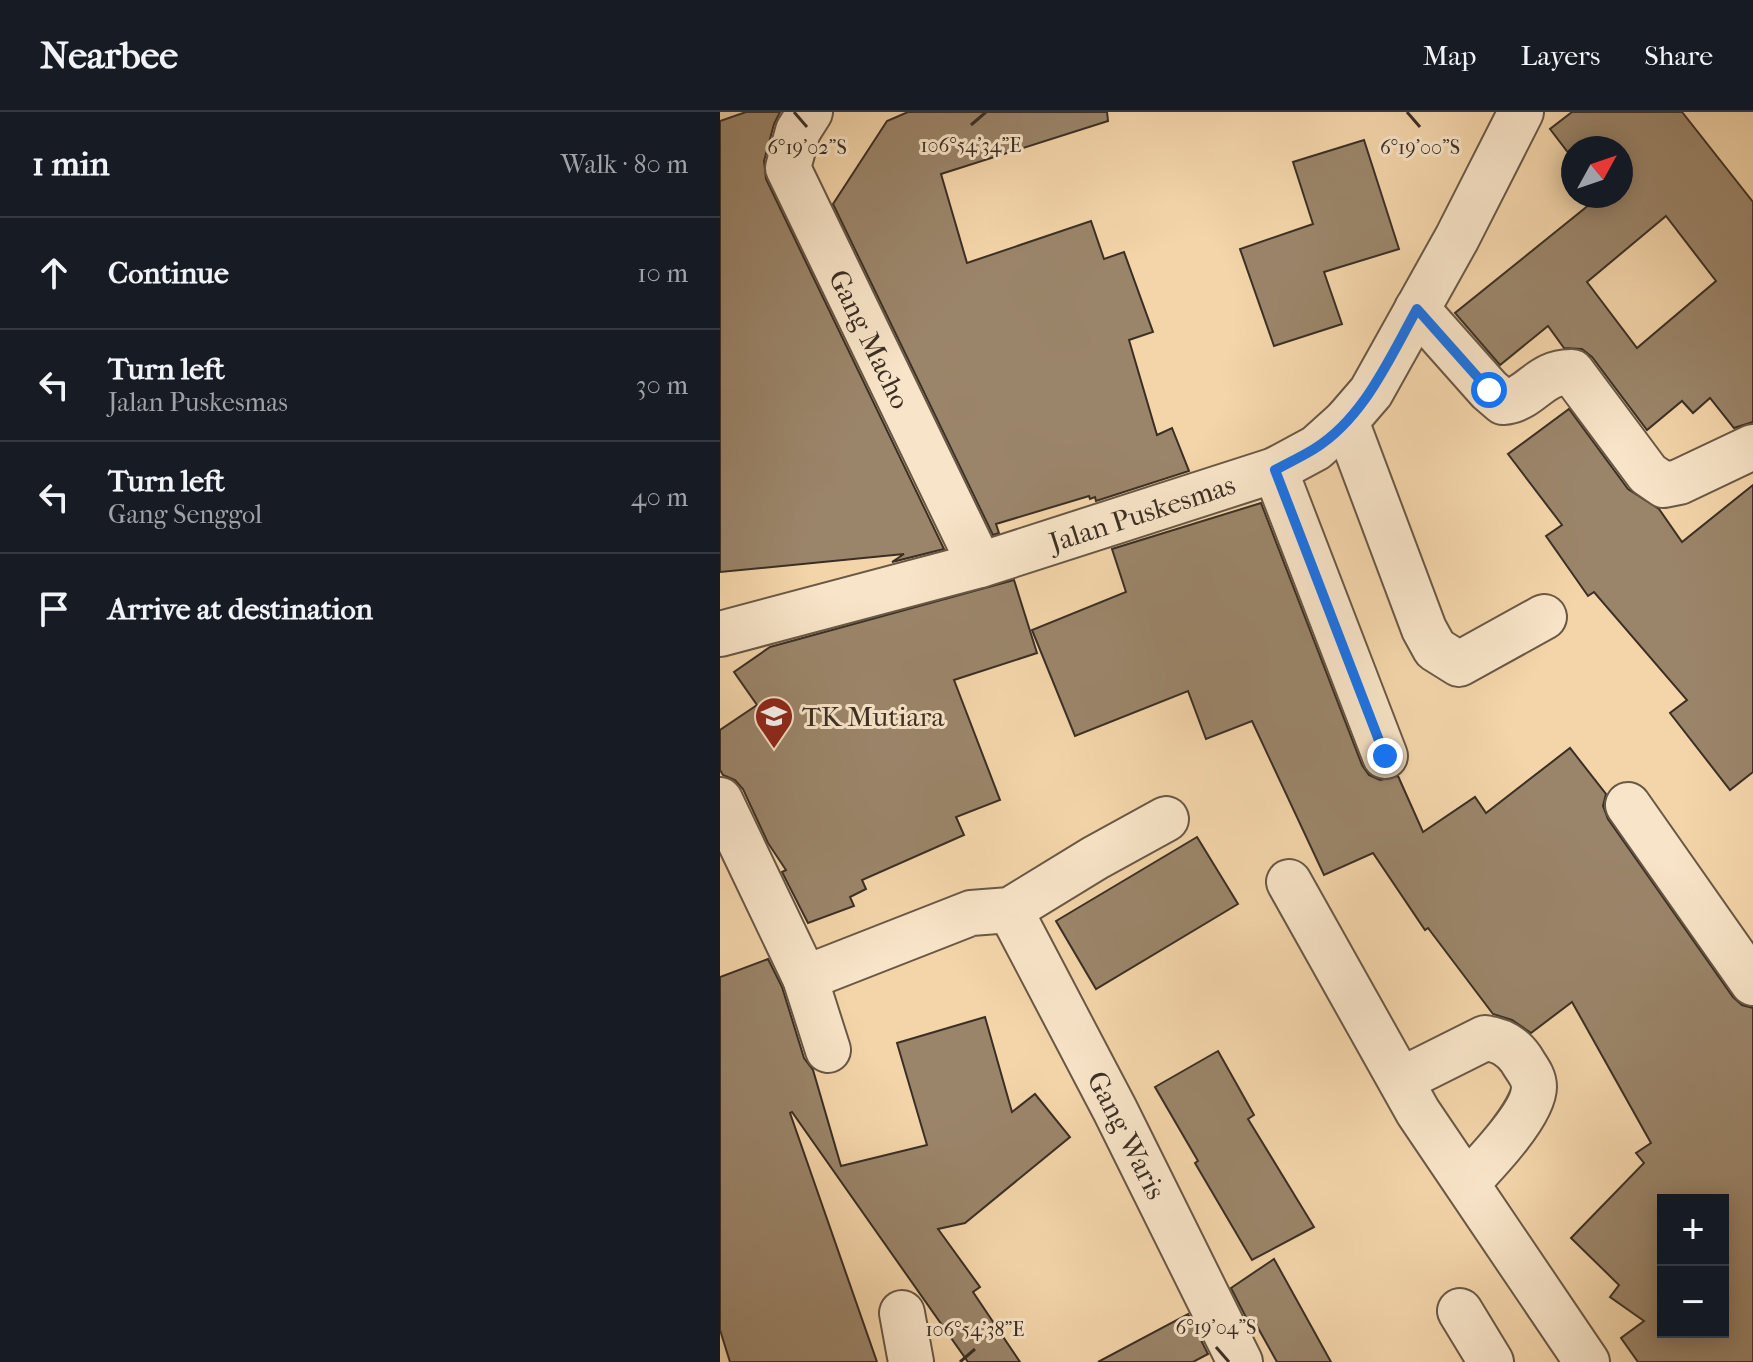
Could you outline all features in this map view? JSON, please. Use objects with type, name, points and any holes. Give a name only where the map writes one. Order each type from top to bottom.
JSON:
[{"type":"street","name":"Gang Macho","points":[[810,112],[798,131],[788,168],[980,565]]},
{"type":"street","name":"Jalan Puskesmas","points":[[720,634],[980,565],[1275,470],[1316,448],[1346,421],[1371,392],[1457,238],[1521,112]]},
{"type":"street","points":[[1417,309],[1503,402],[1515,401],[1557,371],[1572,372],[1648,474],[1664,485],[1679,482],[1753,447]]},
{"type":"street","points":[[1346,421],[1424,629],[1435,649],[1459,664],[1544,617]]},
{"type":"street","points":[[1275,470],[1385,756]]},
{"type":"street","points":[[720,800],[805,978],[828,1050]]},
{"type":"street","points":[[1628,805],[1753,983]]},
{"type":"street","points":[[805,978],[971,913],[1010,910],[1166,819]]},
{"type":"street","points":[[1289,882],[1418,1112],[1587,1362]]},
{"type":"street","name":"Gang Waris","points":[[1010,910],[1115,1110],[1240,1362]]},
{"type":"street","points":[[1401,1080],[1485,1038],[1507,1044],[1531,1075],[1534,1089],[1505,1143],[1467,1183]]},
{"type":"street","points":[[1460,1311],[1491,1362]]},
{"type":"street","points":[[902,1313],[911,1362]]},
{"type":"building","points":[[746,112],[780,112],[764,161],[766,179],[944,549],[892,562],[904,554],[720,572],[720,121]]},
{"type":"building","points":[[908,112],[1107,112],[1108,121],[941,174],[967,263],[1091,221],[1104,259],[1124,252],[1153,332],[1129,340],[1157,435],[1172,428],[1189,471],[1096,501],[1095,497],[1090,499],[1089,496],[996,524],[999,533],[993,535],[833,204],[887,121]]},
{"type":"building","points":[[1572,112],[1682,112],[1753,202],[1753,422],[1734,428],[1710,398],[1693,413],[1682,401],[1647,430],[1592,357],[1582,349],[1564,348],[1548,326],[1500,365],[1455,313],[1585,208],[1633,208],[1633,136],[1561,136],[1561,143],[1550,129]],"holes":[[[1666,216],[1716,281],[1637,348],[1587,282]]]},
{"type":"building","points":[[1364,140],[1399,249],[1324,272],[1342,324],[1274,346],[1240,249],[1313,224],[1293,162]]},
{"type":"building","points":[[1569,409],[1628,489],[1659,509],[1682,542],[1753,485],[1753,772],[1730,790],[1670,713],[1687,700],[1594,592],[1588,596],[1546,536],[1562,525],[1508,454]]},
{"type":"building","points":[[1261,503],[1362,765],[1369,775],[1380,780],[1398,776],[1423,832],[1475,797],[1486,813],[1570,748],[1606,794],[1603,806],[1608,819],[1733,997],[1742,1005],[1753,1008],[1753,1362],[1638,1362],[1621,1338],[1644,1321],[1610,1297],[1619,1285],[1571,1238],[1644,1163],[1636,1153],[1651,1143],[1572,1002],[1531,1033],[1512,1020],[1493,1014],[1428,928],[1425,930],[1373,853],[1324,875],[1252,721],[1206,739],[1188,691],[1075,736],[1032,630],[1126,592],[1112,549]]},
{"type":"building","points":[[1014,580],[1037,653],[954,680],[1000,800],[956,817],[964,835],[862,880],[866,889],[850,897],[854,906],[808,923],[782,872],[786,870],[768,843],[743,789],[720,770],[720,730],[757,705],[734,672],[770,647]]},
{"type":"building","points":[[1197,837],[1238,904],[1096,989],[1056,921]]},
{"type":"building","points":[[768,959],[782,987],[804,1058],[813,1070],[841,1166],[927,1145],[897,1043],[985,1017],[1012,1112],[1035,1094],[1070,1137],[965,1223],[938,1229],[980,1287],[973,1292],[1020,1362],[968,1362],[792,1112],[877,1362],[730,1362],[720,1330],[720,977]]},
{"type":"building","points":[[1218,1051],[1254,1115],[1248,1119],[1314,1227],[1252,1260],[1155,1087]]},
{"type":"building","points":[[1274,1259],[1331,1362],[1277,1362],[1258,1328],[1253,1331],[1231,1288]]},
{"type":"building","points":[[1188,1314],[1208,1354],[1193,1362],[1098,1362]]},
{"type":"place","name":"TK Mutiara","points":[[774,750]]},
{"type":"route","points":[[1385,756],[1275,470],[1316,448],[1346,421],[1371,392],[1417,309],[1489,390]]}]
